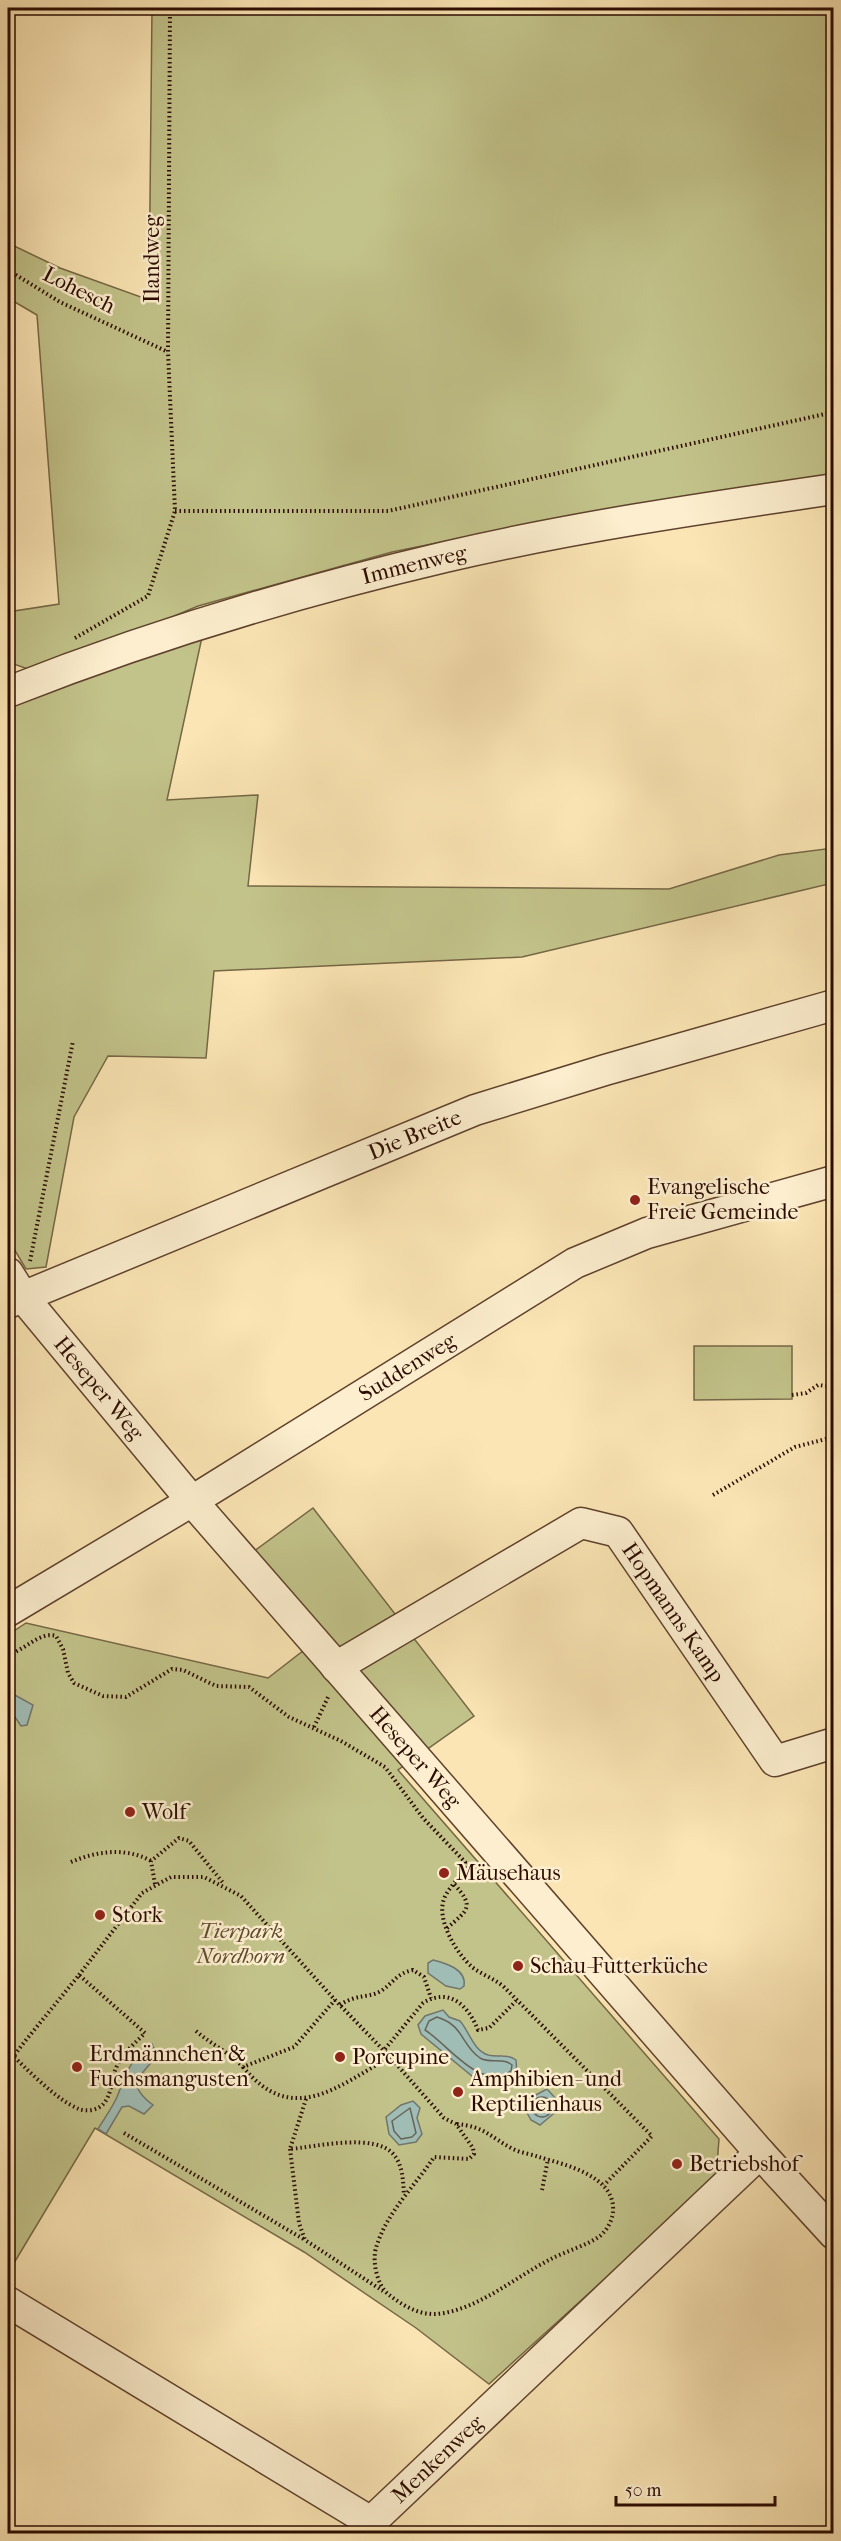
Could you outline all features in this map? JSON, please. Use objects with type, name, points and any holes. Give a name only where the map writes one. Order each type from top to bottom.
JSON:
[{"type":"street","name":"Immenweg","points":[[8,692],[110,652],[331,585],[446,557],[610,525],[834,489]]},
{"type":"street","name":"Die Breite","points":[[13,1291],[475,1110],[605,1070],[834,1005]]},
{"type":"street","name":"Suddenweg","points":[[8,1611],[192,1501],[575,1263],[647,1233],[834,1181]]},
{"type":"street","name":"Heseper Weg","points":[[13,1291],[343,1675],[760,2153],[834,2234]]},
{"type":"street","name":"Hopmanns Kamp","points":[[343,1675],[581,1523],[618,1532],[775,1761],[834,1743]]},
{"type":"street","name":"Menkenweg","points":[[8,2302],[371,2522],[760,2153]]},
{"type":"path","name":"Ilandweg","points":[[170,8],[168,352],[175,511]]},
{"type":"path","name":"Lohesch","points":[[8,270],[60,302],[168,352]]},
{"type":"path","points":[[70,640],[148,596],[175,511],[388,511],[834,412]]},
{"type":"path","points":[[13,1291],[73,1041]]},
{"type":"path","points":[[792,1395],[806,1393],[818,1385],[834,1387]]},
{"type":"path","points":[[713,1495],[795,1447],[834,1437]]},
{"type":"path","points":[[8,1655],[21,1651],[42,1636],[50,1634],[60,1642],[68,1673],[74,1683],[103,1696],[126,1697],[165,1670],[183,1670],[216,1686],[249,1687],[289,1717],[314,1727],[385,1767],[423,1818],[465,1862],[465,1868],[443,1900],[442,1909],[447,1928],[457,1947],[471,1966],[493,1977],[652,2136],[604,2185]]},
{"type":"path","points":[[314,1727],[327,1696],[343,1675]]},
{"type":"path","points":[[151,1861],[179,1838],[184,1838],[189,1840],[225,1885]]},
{"type":"path","points":[[71,1862],[106,1852],[126,1852],[151,1861]]},
{"type":"path","points":[[151,1861],[155,1884]]},
{"type":"path","points":[[8,2064],[142,1893],[171,1877],[204,1876],[225,1885],[242,1896],[335,2000],[385,2049],[444,2118],[456,2124],[475,2126],[515,2150],[570,2166],[604,2185],[609,2193],[613,2214],[606,2230],[600,2235],[525,2272],[487,2296],[454,2310],[430,2314],[402,2306],[384,2291],[305,2240],[124,2133]]},
{"type":"path","points":[[447,1928],[465,1912],[468,1906],[465,1896],[454,1884]]},
{"type":"path","points":[[340,2005],[352,1997],[380,1992],[397,1976],[412,1970],[424,1977],[431,1998]]},
{"type":"path","points":[[8,2051],[80,2110],[94,2110],[104,2104],[123,2056],[145,2033],[79,1975]]},
{"type":"path","points":[[385,2049],[423,2003],[431,1998],[453,1998],[468,2010],[478,2030],[489,2028],[516,2001]]},
{"type":"path","points":[[243,2067],[294,2047],[335,2000]]},
{"type":"path","points":[[196,2031],[243,2067],[257,2084],[290,2099],[306,2099],[342,2085],[390,2057]]},
{"type":"path","points":[[305,2240],[299,2223],[290,2149],[306,2099]]},
{"type":"path","points":[[384,2291],[377,2274],[376,2246],[404,2196],[413,2189],[434,2157],[469,2159],[474,2154],[473,2148],[456,2124]]},
{"type":"path","points":[[290,2149],[350,2142],[382,2146],[394,2153],[400,2165],[404,2196]]},
{"type":"path","points":[[542,2190],[548,2159]]},
{"type":"green space","points":[[152,8],[833,8],[833,477],[591,512],[392,552],[198,606],[39,673],[8,662],[8,612],[59,604],[37,315],[8,298],[8,243],[60,268],[149,300]]},
{"type":"green space","points":[[202,637],[167,800],[258,795],[248,886],[669,889],[779,855],[833,848],[833,883],[522,957],[214,971],[206,1058],[108,1056],[74,1117],[46,1267],[26,1269],[8,1239],[8,707],[95,672]]},
{"type":"green space","points":[[694,1346],[792,1346],[792,1399],[694,1400]]},
{"type":"green space","name":"Tierpark Nordhorn","points":[[313,1508],[474,1716],[398,1770],[719,2139],[716,2178],[489,2384],[416,2328],[304,2252],[95,2128],[8,2273],[8,1635],[26,1623],[268,1678],[304,1650],[250,1554]]},
{"type":"water","points":[[13,1694],[33,1705],[27,1725],[21,1726],[11,1711]]},
{"type":"water","points":[[433,1960],[459,1971],[464,1980],[464,1986],[460,1989],[446,1986],[428,1973],[428,1963]]},
{"type":"water","points":[[443,2010],[449,2017],[460,2021],[475,2045],[483,2053],[516,2060],[517,2075],[496,2083],[478,2081],[421,2034],[418,2025],[425,2016]]},
{"type":"water","points":[[152,2044],[157,2055],[141,2075],[137,2085],[139,2091],[153,2105],[144,2114],[129,2106],[122,2107],[106,2134],[98,2129],[115,2101],[126,2073],[133,2061]]},
{"type":"water","points":[[547,2089],[558,2101],[559,2109],[540,2125],[531,2120],[526,2111],[530,2098]]},
{"type":"water","points":[[413,2101],[420,2108],[417,2118],[422,2134],[416,2142],[399,2145],[389,2134],[386,2117],[401,2105]]},
{"type":"place","name":"Evangelische Freie Gemeinde","points":[[635,1200]]},
{"type":"place","name":"Wolf","points":[[130,1812]]},
{"type":"place","name":"Mäusehaus","points":[[444,1873]]},
{"type":"place","name":"Stork","points":[[100,1915]]},
{"type":"place","name":"Schau-Futterküche","points":[[518,1966]]},
{"type":"place","name":"Porcupine","points":[[340,2057]]},
{"type":"place","name":"Erdmännchen & Fuchsmangusten","points":[[77,2067]]},
{"type":"place","name":"Amphibien- und Reptilienhaus","points":[[458,2092]]},
{"type":"place","name":"Betriebshof","points":[[677,2164]]}]
